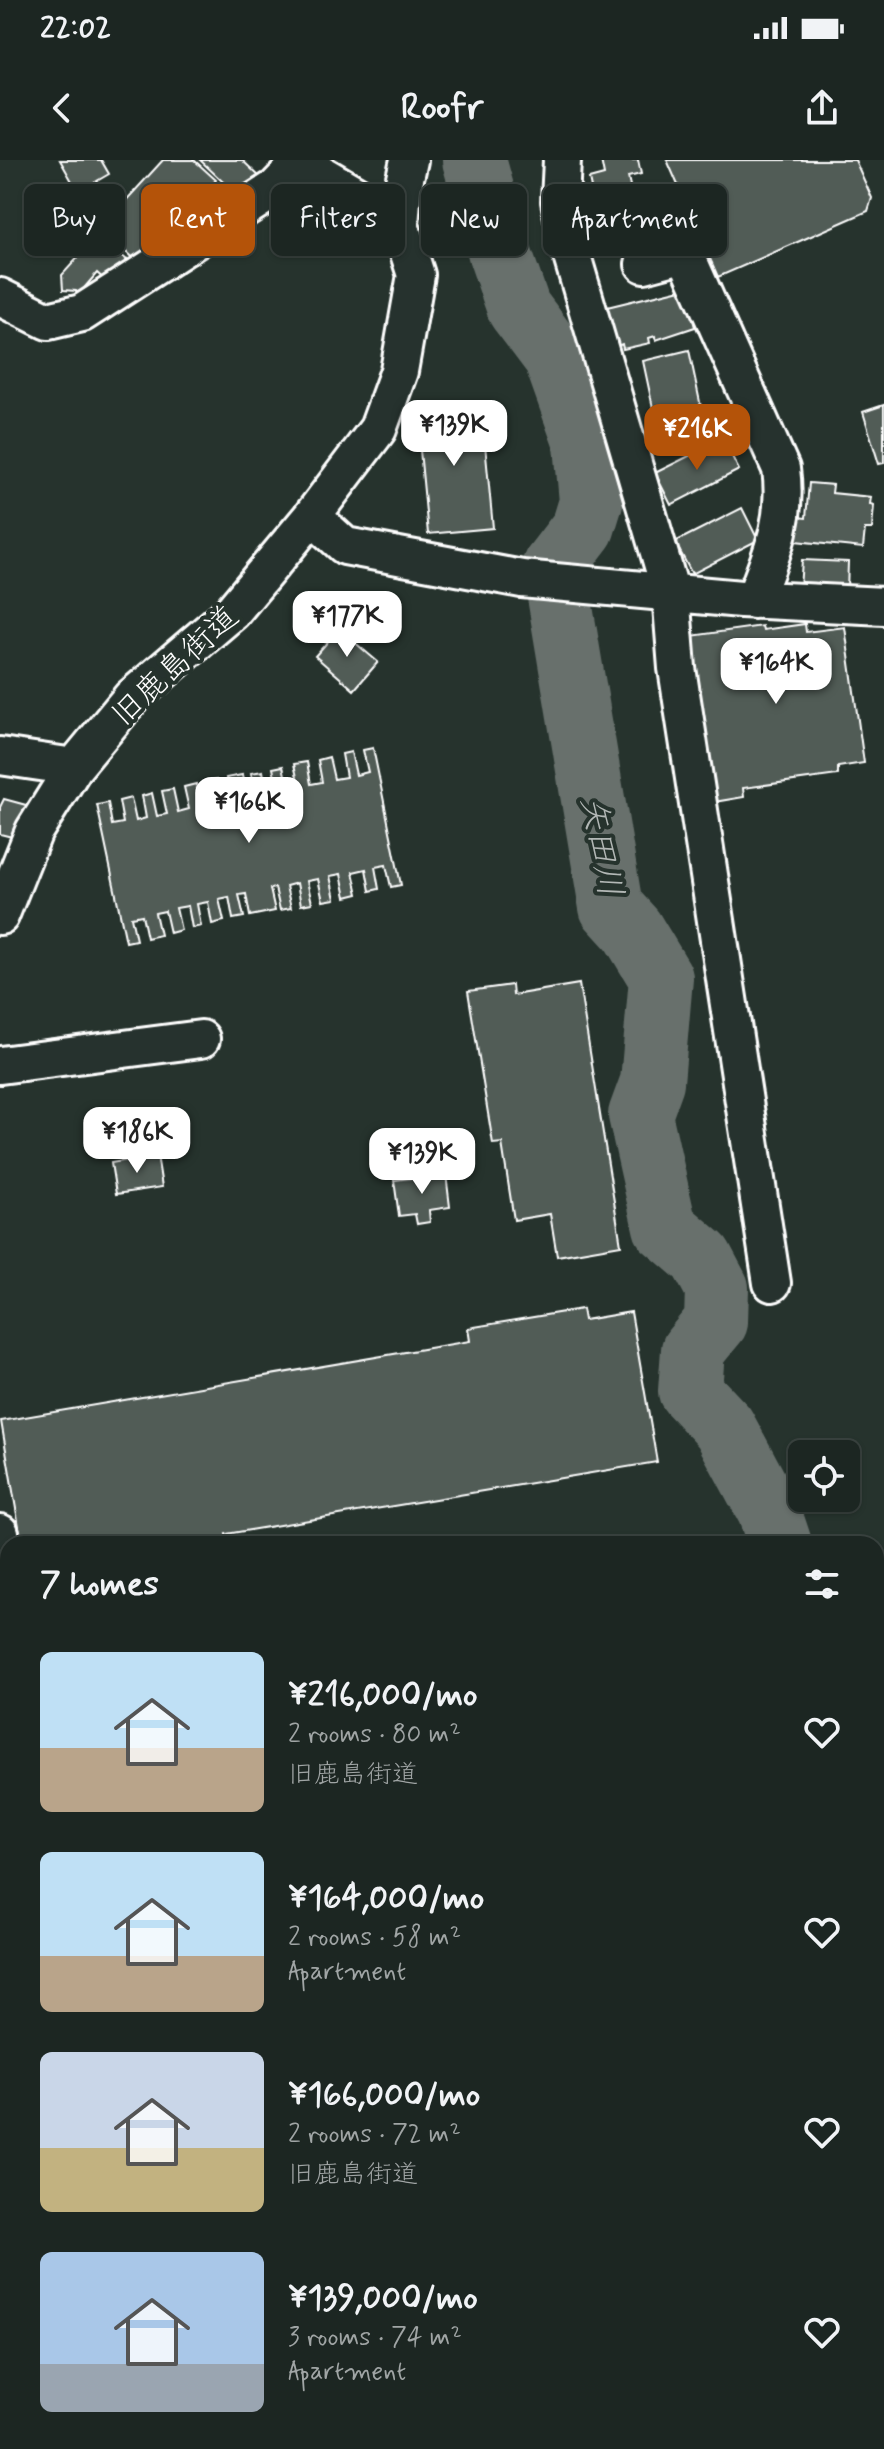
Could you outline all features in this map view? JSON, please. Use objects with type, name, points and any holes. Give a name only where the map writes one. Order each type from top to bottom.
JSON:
[{"type":"street","points":[[404,184],[409,160]]},
{"type":"street","points":[[562,160],[560,201],[567,239],[677,668],[772,1283]]},
{"type":"street","points":[[0,297],[48,321],[82,313],[276,188],[299,161],[338,184]]},
{"type":"street","name":"旧鹿島街道","points":[[0,916],[34,831],[74,767],[131,698],[232,612],[312,516],[378,429],[399,371],[416,275],[405,241]]},
{"type":"street","points":[[644,264],[685,253],[781,469],[785,494],[779,536],[754,600]]},
{"type":"street","points":[[312,516],[345,546],[534,581],[754,600],[879,597]]},
{"type":"street","points":[[0,756],[74,767]]},
{"type":"street","points":[[0,1065],[201,1039]]},
{"type":"building","points":[[60,160],[101,160],[109,174],[92,184],[74,184]]},
{"type":"building","points":[[163,160],[194,160],[216,180],[212,184],[141,184]]},
{"type":"building","points":[[200,160],[242,160],[261,178],[255,184],[225,184]]},
{"type":"building","points":[[601,160],[638,160],[641,174],[628,177],[630,184],[590,184],[589,179],[604,175]]},
{"type":"building","points":[[667,160],[855,160],[872,198],[868,211],[718,277],[709,256],[727,256],[727,184],[677,184]]},
{"type":"building","points":[[141,184],[141,256],[146,256],[139,264],[125,251],[125,202]]},
{"type":"building","points":[[79,256],[122,256],[127,260],[108,283],[97,273],[79,294],[63,290],[62,275]]},
{"type":"building","points":[[685,288],[695,327],[656,340],[655,336],[649,338],[650,343],[623,349],[622,344],[617,346],[607,307]]},
{"type":"building","points":[[689,350],[705,426],[659,436],[643,361]]},
{"type":"building","points":[[481,402],[493,528],[428,534],[416,408]]},
{"type":"building","points":[[884,405],[884,463],[879,464],[863,412]]},
{"type":"building","points":[[723,439],[739,470],[671,505],[655,473]]},
{"type":"building","points":[[809,483],[833,485],[832,493],[871,497],[870,504],[874,505],[872,529],[865,529],[863,548],[796,541],[798,517],[806,518]]},
{"type":"building","points":[[742,508],[758,540],[692,574],[675,542]]},
{"type":"building","points":[[802,560],[848,562],[847,591],[800,589]]},
{"type":"building","points":[[805,624],[806,632],[845,627],[864,763],[838,767],[838,775],[743,788],[744,797],[714,802],[691,636],[762,626],[763,630]]},
{"type":"building","points":[[339,629],[378,662],[354,690],[315,656]]},
{"type":"building","points":[[373,748],[401,885],[391,887],[386,865],[375,867],[379,889],[370,891],[366,869],[353,872],[358,894],[346,897],[341,874],[330,876],[335,899],[323,901],[318,879],[307,881],[312,903],[301,905],[297,883],[286,886],[291,908],[280,910],[275,888],[270,889],[275,911],[250,916],[246,894],[239,895],[244,917],[233,919],[229,897],[219,899],[224,921],[212,924],[208,902],[197,904],[201,926],[192,928],[188,906],[176,908],[181,930],[170,933],[165,911],[155,913],[160,935],[147,938],[142,915],[131,917],[136,940],[126,942],[97,805],[108,803],[112,825],[123,823],[119,801],[131,798],[136,821],[146,818],[142,796],[152,793],[157,816],[167,814],[162,791],[173,789],[178,812],[189,809],[184,787],[196,784],[200,807],[209,805],[205,782],[216,780],[220,803],[230,801],[226,778],[242,775],[247,798],[256,796],[251,773],[263,771],[267,793],[278,791],[273,768],[283,766],[288,789],[299,786],[294,764],[307,762],[311,784],[322,782],[318,760],[329,757],[334,779],[346,777],[342,754],[351,752],[356,775],[368,772],[363,750]]},
{"type":"building","points":[[4,799],[26,805],[16,838],[0,834],[0,807]]},
{"type":"building","points":[[579,984],[621,1245],[557,1256],[550,1214],[514,1220],[502,1143],[493,1144],[468,991],[512,985],[513,995]]},
{"type":"building","points":[[157,1155],[162,1187],[116,1194],[111,1163]]},
{"type":"building","points":[[446,1174],[450,1207],[429,1210],[430,1222],[417,1224],[415,1214],[399,1216],[394,1180]]},
{"type":"building","points":[[582,1309],[584,1320],[631,1312],[657,1462],[226,1536],[21,1536],[1,1421],[470,1341],[468,1328]]},
{"type":"waterway","name":"矢田川","points":[[474,160],[519,309],[555,357],[586,444],[591,502],[583,528],[554,566],[611,907],[632,930],[661,978],[652,1082],[640,1115],[665,1227],[701,1258],[717,1288],[716,1322],[693,1350],[690,1391],[724,1427],[769,1511],[777,1536]]}]
